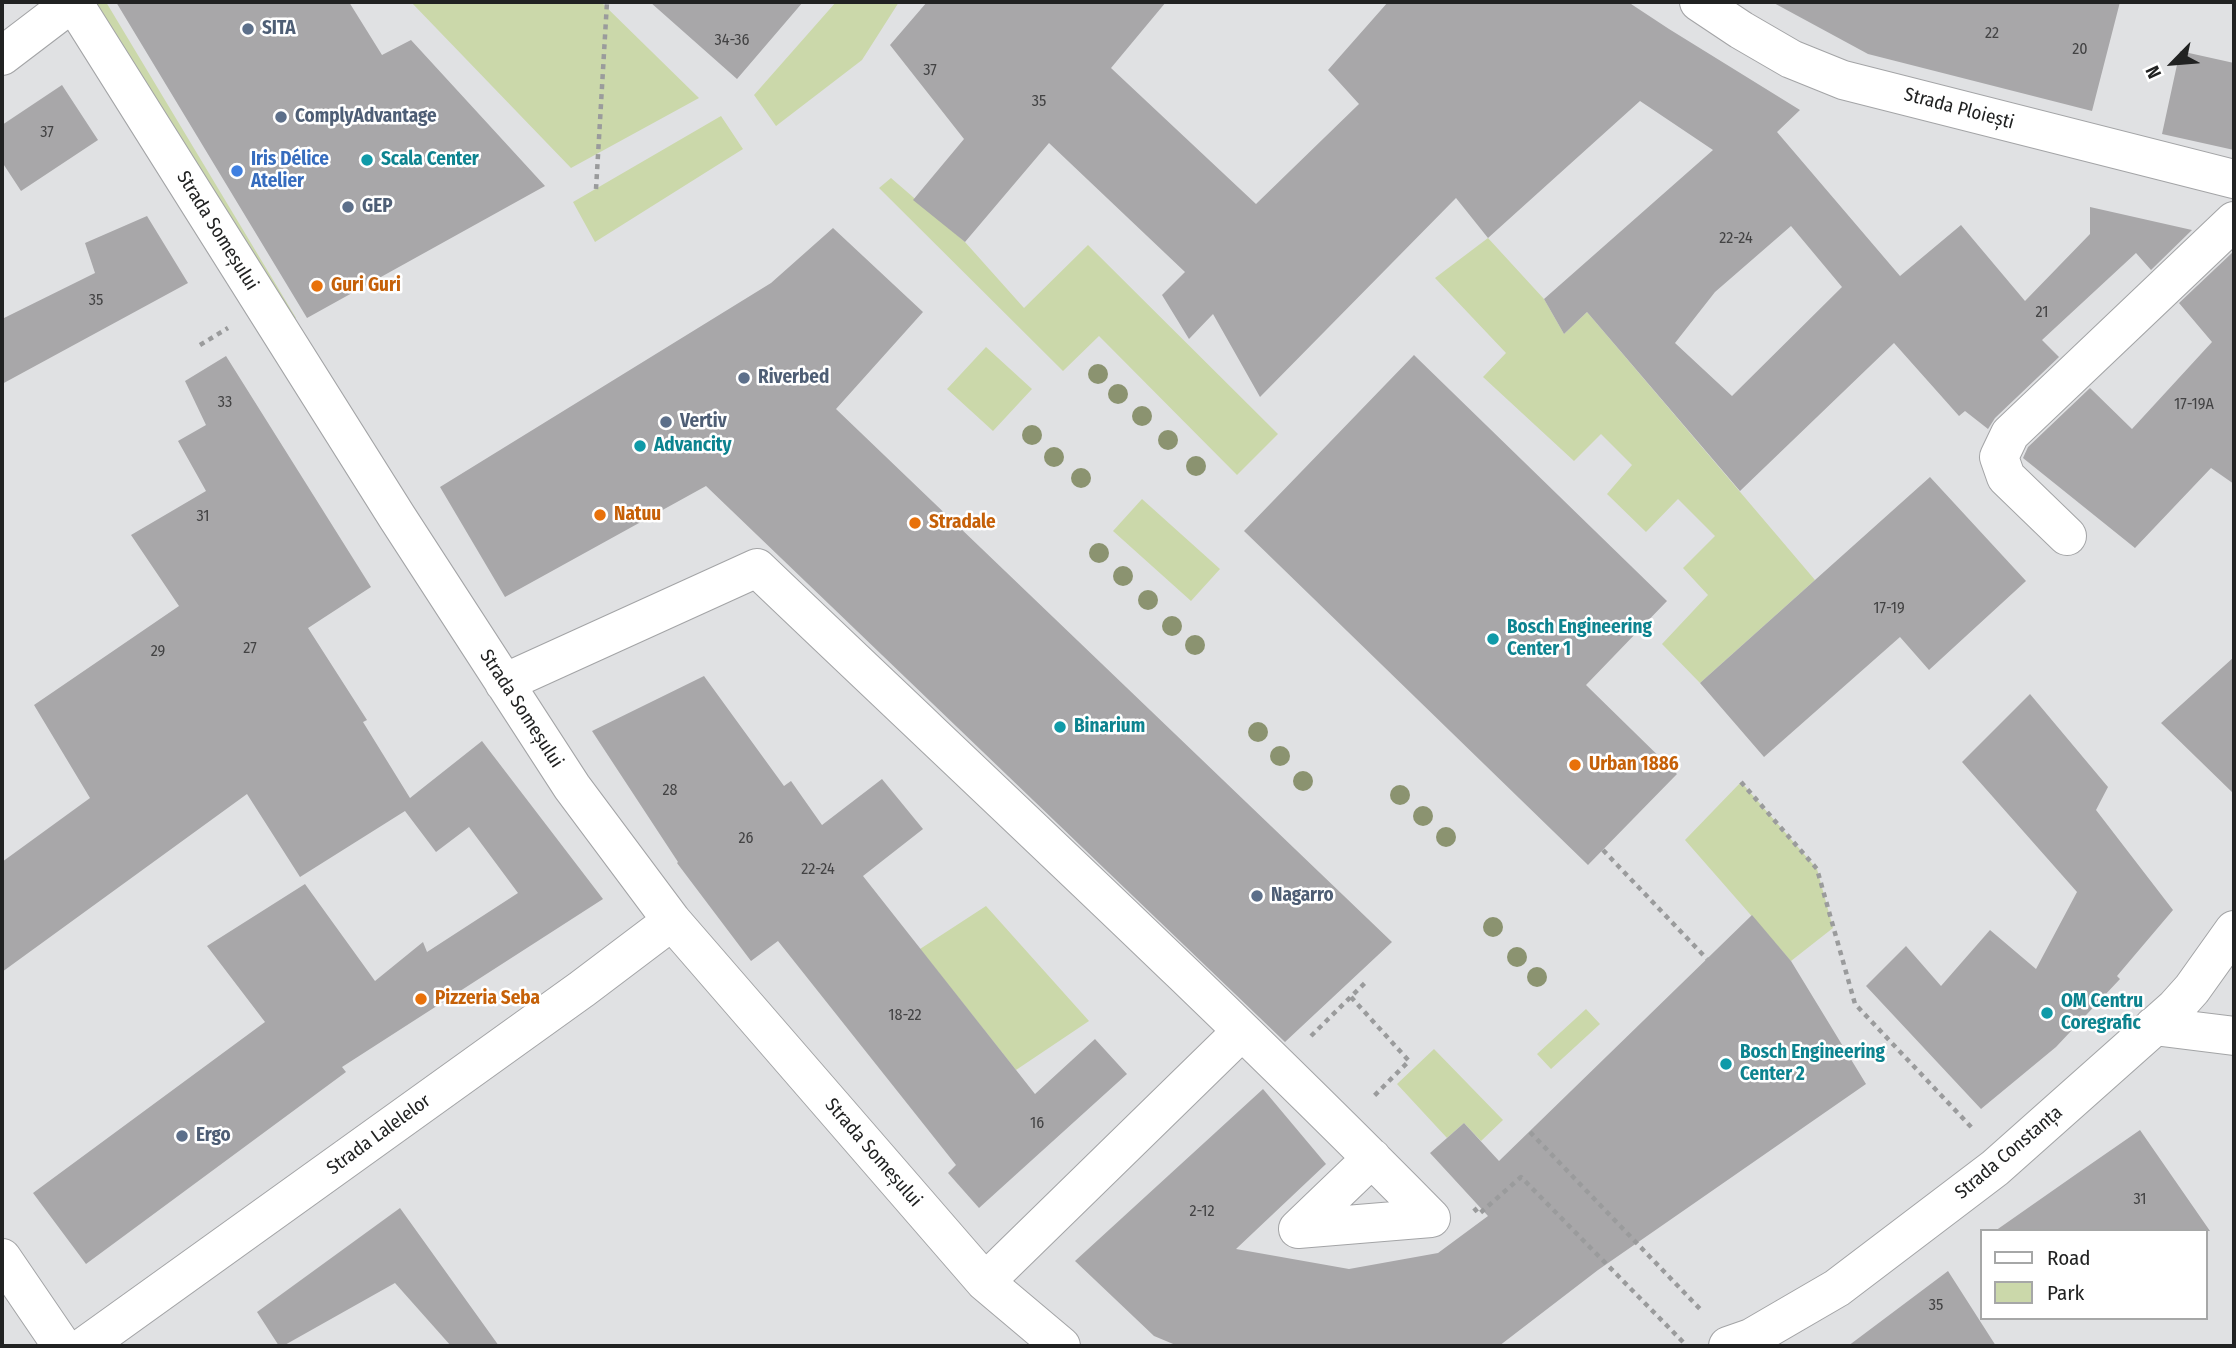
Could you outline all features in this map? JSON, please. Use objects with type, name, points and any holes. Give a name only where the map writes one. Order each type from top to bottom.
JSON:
[{"type":"street","points":[[2,56],[73,2]]},
{"type":"street","name":"Strada Someșului","points":[[73,2],[356,453],[572,787],[672,921],[985,1282],[1061,1346]]},
{"type":"street","name":"Strada Ploiești","points":[[1699,2],[1791,59],[1843,80],[2234,179]]},
{"type":"street","points":[[2067,536],[2006,477],[1998,457],[2010,434],[2234,221]]},
{"type":"street","points":[[504,683],[757,568],[1372,1158]]},
{"type":"street","name":"Strada Lalelelor","points":[[85,1346],[582,989],[672,921]]},
{"type":"street","name":"Strada Constanța","points":[[1747,1344],[1837,1288],[1995,1168],[2192,989],[2234,930]]},
{"type":"street","points":[[2154,1026],[2234,1036]]},
{"type":"street","points":[[985,1282],[1242,1031]]},
{"type":"street","points":[[2,1258],[62,1346]]},
{"type":"path","points":[[596,189],[607,2]]},
{"type":"path","points":[[1741,782],[1817,869],[1855,1004],[1980,1137]]},
{"type":"path","points":[[1603,850],[1706,959]]},
{"type":"path","points":[[1303,1043],[1368,980]]},
{"type":"path","points":[[1352,997],[1409,1061],[1372,1099]]},
{"type":"path","points":[[1530,1132],[1703,1312]]},
{"type":"path","points":[[1470,1204],[1479,1214],[1521,1177],[1684,1343]]},
{"type":"green space","points":[[88,2],[106,2],[296,318],[286,324]]},
{"type":"green space","points":[[411,2],[601,2],[699,98],[571,168]]},
{"type":"green space","points":[[836,2],[899,2],[862,60],[776,126],[754,95]]},
{"type":"green space","points":[[721,116],[743,149],[595,242],[573,202]]},
{"type":"green space","points":[[891,178],[965,242],[1024,308],[1088,245],[1278,434],[1237,475],[1099,336],[1063,371],[879,188]]},
{"type":"green space","points":[[1488,238],[1544,299],[1564,334],[1587,312],[1815,580],[1700,683],[1662,644],[1708,595],[1683,568],[1715,536],[1678,499],[1646,532],[1607,494],[1632,465],[1601,434],[1574,461],[1483,377],[1506,353],[1435,278]]},
{"type":"green space","points":[[986,347],[1032,389],[993,431],[947,389]]},
{"type":"green space","points":[[1142,499],[1220,569],[1191,601],[1113,531]]},
{"type":"green space","points":[[1741,782],[1817,869],[1833,928],[1791,961],[1685,840]]},
{"type":"green space","points":[[986,906],[1089,1021],[1016,1070],[920,949]]},
{"type":"green space","points":[[1586,1009],[1600,1024],[1551,1069],[1537,1054]]},
{"type":"green space","points":[[1434,1049],[1503,1120],[1481,1141],[1464,1123],[1447,1138],[1397,1084]]},
{"type":"building","name":"Scala Center","points":[[116,2],[349,2],[382,55],[411,40],[545,186],[307,318]]},
{"type":"building","points":[[650,2],[803,2],[737,79]]},
{"type":"building","points":[[927,2],[1166,2],[1111,68],[1256,204],[1359,104],[1328,70],[1388,2],[1628,2],[1800,110],[1777,132],[1900,276],[1961,225],[2025,301],[2090,234],[2090,207],[2192,230],[2151,270],[2136,253],[2042,340],[2059,357],[1995,418],[1988,429],[1965,411],[1959,416],[1894,343],[1740,491],[1587,312],[1564,334],[1544,299],[1713,150],[1640,101],[1488,238],[1456,198],[1260,397],[1213,314],[1189,339],[1162,295],[1185,272],[1049,143],[965,242],[913,200],[964,139],[890,45]],"holes":[[[1791,226],[1842,287],[1732,396],[1675,343],[1715,292]]]},
{"type":"building","points":[[1772,2],[2120,2],[2092,111],[1868,54]]},
{"type":"building","points":[[2180,51],[2234,63],[2234,150],[2162,134]]},
{"type":"building","points":[[62,85],[98,140],[21,191],[2,162],[2,125]]},
{"type":"building","points":[[147,216],[188,283],[2,384],[2,319],[95,273],[85,243]]},
{"type":"building","name":"Binarium","points":[[833,228],[923,312],[836,409],[1392,942],[1285,1042],[706,486],[505,597],[440,487],[771,283]]},
{"type":"building","points":[[2234,251],[2234,484],[2211,468],[2135,548],[2023,458],[2028,447],[2090,388],[2132,429],[2212,342],[2179,303]]},
{"type":"building","name":"Bosch Engineering Center 1","points":[[1414,355],[1667,601],[1586,685],[1677,774],[1588,865],[1244,531]]},
{"type":"building","points":[[226,356],[371,587],[308,628],[367,720],[363,722],[410,798],[482,741],[603,899],[342,1067],[346,1072],[86,1264],[33,1193],[265,1022],[207,946],[305,884],[375,981],[423,942],[427,952],[518,893],[469,827],[436,852],[405,811],[300,877],[247,794],[2,972],[2,862],[90,798],[34,705],[179,606],[131,535],[206,491],[178,441],[206,425],[185,381]]},
{"type":"building","points":[[1930,477],[2026,581],[1929,670],[1900,637],[1764,757],[1700,683]]},
{"type":"building","points":[[2234,657],[2234,794],[2161,723]]},
{"type":"building","points":[[704,676],[784,786],[791,781],[822,825],[882,779],[923,829],[863,876],[1035,1094],[1095,1039],[1127,1074],[979,1208],[948,1173],[956,1165],[778,941],[751,961],[677,863],[592,731]]},
{"type":"building","points":[[2030,694],[2108,787],[2096,810],[2173,910],[2117,976],[2120,979],[2056,1047],[1981,1109],[1866,986],[1906,946],[1941,986],[1990,930],[2036,969],[2077,892],[1962,762]]},
{"type":"building","points":[[1752,915],[1791,961],[1866,1084],[1598,1270],[1499,1346],[1178,1346],[1154,1336],[1075,1261],[1263,1089],[1326,1164],[1236,1249],[1349,1269],[1438,1253],[1488,1216],[1430,1153],[1464,1123],[1499,1161]]},
{"type":"building","points":[[2140,1130],[2210,1231],[1998,1229]]},
{"type":"building","points":[[400,1208],[499,1346],[451,1346],[395,1283],[279,1346],[257,1312]]},
{"type":"building","points":[[1948,1271],[1996,1346],[1848,1346]]},
{"type":"place","name":"SITA","points":[[248,29]]},
{"type":"place","name":"ComplyAdvantage","points":[[281,117]]},
{"type":"place","name":"Scala Center","points":[[367,160]]},
{"type":"place","name":"Iris Délice Atelier","points":[[237,171]]},
{"type":"place","name":"GEP","points":[[348,207]]},
{"type":"place","name":"Guri Guri","points":[[317,286]]},
{"type":"place","name":"Riverbed","points":[[744,378]]},
{"type":"place","name":"Vertiv","points":[[666,422]]},
{"type":"place","name":"Advancity","points":[[640,446]]},
{"type":"place","name":"Natuu","points":[[600,515]]},
{"type":"place","name":"Stradale","points":[[915,523]]},
{"type":"place","name":"Bosch Engineering Center 1","points":[[1493,639]]},
{"type":"place","name":"Binarium","points":[[1060,727]]},
{"type":"place","name":"Urban 1886","points":[[1575,765]]},
{"type":"place","name":"Nagarro","points":[[1257,896]]},
{"type":"place","name":"Pizzeria Seba","points":[[421,999]]},
{"type":"place","name":"OM Centru Coregrafic","points":[[2047,1013]]},
{"type":"place","name":"Bosch Engineering Center 2","points":[[1726,1064]]},
{"type":"place","name":"Ergo","points":[[182,1136]]}]
